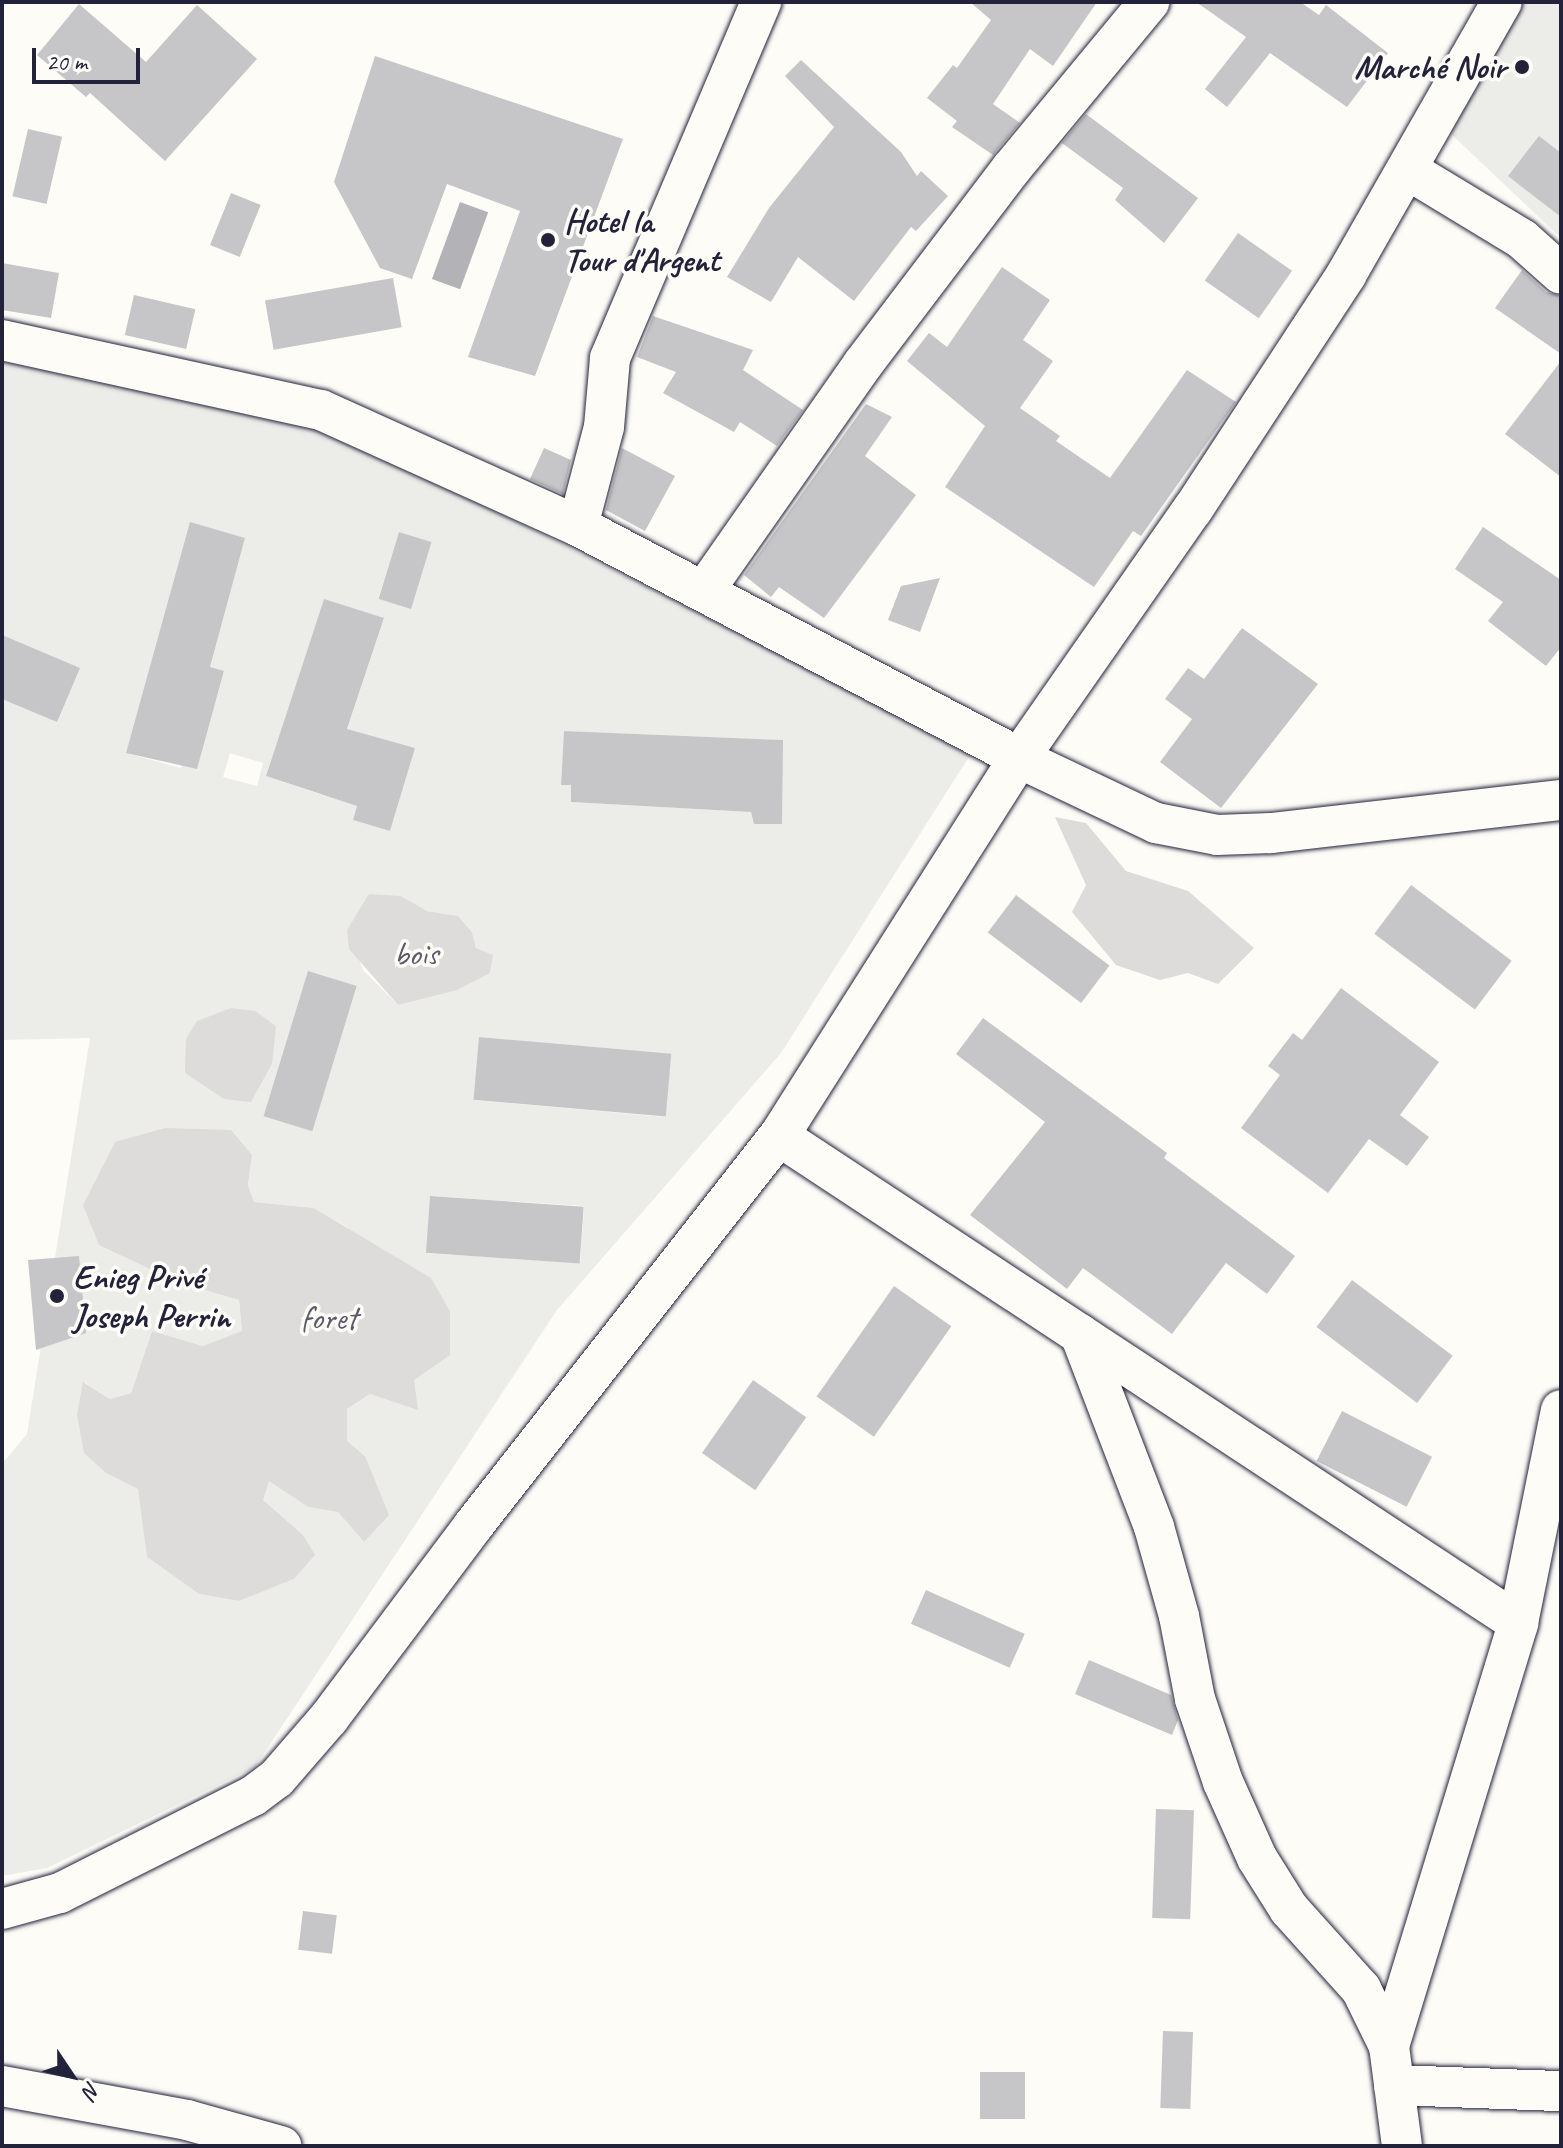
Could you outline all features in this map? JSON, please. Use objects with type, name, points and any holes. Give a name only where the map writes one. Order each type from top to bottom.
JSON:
[{"type":"street","points":[[578,526],[604,427],[610,358],[761,2]]},
{"type":"street","points":[[704,591],[863,364],[1011,169],[1149,2]]},
{"type":"street","points":[[2,1909],[60,1893],[223,1813],[277,1778],[329,1718],[473,1526],[779,1136],[882,982],[1019,758],[1210,483],[1408,170],[1493,5]]},
{"type":"street","points":[[1408,170],[1522,239],[1561,274]]},
{"type":"street","points":[[2,340],[321,410],[578,526],[1019,758],[1156,823],[1217,835],[1561,800]]},
{"type":"street","points":[[779,1136],[1518,1623]]},
{"type":"street","points":[[1080,1334],[1154,1527],[1179,1616],[1195,1699],[1223,1782],[1257,1858],[1289,1909],[1361,1989],[1392,2066],[1402,2146]]},
{"type":"street","points":[[1392,2066],[1518,1623],[1561,1410]]},
{"type":"street","points":[[1392,2066],[1561,2091]]},
{"type":"street","points":[[2,2086],[187,2120],[281,2146]]},
{"type":"shaded area","name":"Marché Noir","points":[[1517,2],[1561,2],[1561,238],[1449,132]]},
{"type":"shaded area","points":[[460,202],[488,212],[460,289],[432,279]]},
{"type":"shaded area","points":[[2,358],[323,423],[972,752],[781,1053],[557,1310],[255,1767],[47,1868],[2,1876],[2,1464],[27,1434],[90,1038],[2,1040]],"holes":[[[191,523],[245,538],[210,667],[224,672],[215,704],[200,700],[181,768],[126,753]],[[399,532],[431,542],[410,608],[378,599]],[[324,599],[384,619],[325,796],[266,776]],[[564,731],[782,740],[782,824],[754,824],[751,812],[571,802],[571,785],[561,785]],[[377,738],[415,748],[390,831],[353,820]],[[230,753],[263,763],[257,786],[223,777]],[[401,896],[427,911],[458,916],[472,932],[476,948],[398,1005],[363,970],[348,930],[359,917]],[[357,986],[312,1131],[264,1116]],[[480,1037],[671,1055],[665,1117],[474,1100]],[[252,1155],[248,1185],[254,1202],[314,1208],[347,1227],[418,1409],[370,1394],[347,1409],[347,1441],[365,1456],[364,1542],[338,1512],[308,1507],[269,1480],[262,1500],[303,1535],[294,1579],[239,1601],[199,1594],[147,1557],[139,1489],[106,1473],[84,1382],[110,1399],[131,1393],[152,1331],[203,1346],[242,1332],[239,1300],[180,1283]],[[431,1196],[584,1206],[580,1263],[427,1253]]]},
{"type":"green space","points":[[1055,817],[1086,823],[1126,871],[1188,891],[1254,948],[1218,984],[1188,973],[1160,980],[1116,965],[1072,912],[1086,885]]},
{"type":"green space","name":"bois","points":[[369,894],[401,896],[427,911],[458,916],[472,932],[476,948],[493,955],[490,973],[457,990],[398,1005],[349,949],[347,930]]},
{"type":"green space","points":[[231,1008],[255,1011],[276,1026],[272,1064],[251,1102],[224,1099],[185,1073],[186,1039],[197,1021]]},
{"type":"green space","name":"foret","points":[[165,1128],[231,1130],[252,1155],[248,1185],[254,1202],[314,1208],[431,1278],[450,1311],[450,1355],[414,1380],[418,1410],[370,1394],[347,1409],[347,1441],[365,1456],[389,1515],[364,1542],[338,1512],[308,1507],[269,1481],[263,1500],[303,1535],[315,1555],[294,1579],[239,1601],[199,1594],[147,1557],[138,1489],[106,1473],[84,1453],[77,1415],[83,1382],[110,1399],[131,1393],[152,1331],[203,1346],[242,1331],[239,1300],[180,1283],[99,1245],[83,1205],[115,1142]]},
{"type":"building","points":[[970,2],[1097,2],[1053,66],[1030,49],[993,104],[1020,123],[993,155],[952,127],[957,121],[927,98],[953,65],[957,68],[991,20]]},
{"type":"building","points":[[1196,2],[1300,2],[1319,15],[1326,5],[1388,53],[1347,107],[1270,53],[1227,107],[1205,89],[1246,37]]},
{"type":"building","points":[[79,4],[146,62],[197,5],[257,59],[165,161],[90,93],[86,97],[37,55]]},
{"type":"building","name":"Hotel la Tour d'Argent","points":[[375,56],[623,139],[535,376],[468,357],[520,211],[447,184],[412,279],[380,268],[334,182]]},
{"type":"building","points":[[801,60],[901,152],[917,176],[921,171],[948,196],[916,231],[911,227],[854,301],[798,257],[771,302],[727,277],[769,208],[834,127],[785,76]]},
{"type":"building","points":[[1086,114],[1198,198],[1164,243],[1115,200],[1123,188],[1062,143]]},
{"type":"building","points":[[28,129],[62,137],[47,204],[12,196]]},
{"type":"building","points":[[1539,136],[1561,153],[1561,217],[1508,176]]},
{"type":"building","points":[[231,193],[261,205],[240,257],[210,245]]},
{"type":"building","points":[[1238,233],[1292,271],[1259,318],[1205,281]]},
{"type":"building","points":[[2,263],[59,273],[51,318],[2,310]]},
{"type":"building","points":[[1002,267],[1050,300],[1023,340],[1053,361],[1020,408],[1060,436],[1056,441],[1110,478],[1187,370],[1236,402],[1141,536],[1133,531],[1094,587],[945,487],[985,426],[907,361],[929,333],[947,347]]},
{"type":"building","points":[[1522,270],[1546,292],[1561,296],[1561,354],[1495,308]]},
{"type":"building","points":[[393,278],[402,327],[274,350],[265,301]]},
{"type":"building","points":[[134,295],[195,309],[186,349],[125,335]]},
{"type":"building","points":[[653,316],[753,350],[743,370],[803,410],[777,446],[740,422],[734,432],[663,393],[676,372],[637,357]]},
{"type":"building","points":[[1561,361],[1561,477],[1505,434]]},
{"type":"building","points":[[866,404],[892,417],[865,456],[916,495],[824,618],[779,587],[771,597],[744,575]]},
{"type":"building","points":[[544,448],[571,460],[563,494],[530,479]]},
{"type":"building","points":[[622,448],[675,476],[645,531],[606,510]]},
{"type":"building","points":[[190,522],[245,538],[210,667],[224,671],[197,769],[126,753]]},
{"type":"building","points":[[1483,527],[1561,580],[1561,647],[1546,666],[1488,621],[1503,602],[1455,569]]},
{"type":"building","points":[[399,532],[432,542],[411,609],[379,599]]},
{"type":"building","points":[[940,578],[920,632],[888,620],[901,586]]},
{"type":"building","points":[[324,599],[384,618],[347,729],[415,748],[390,831],[353,820],[357,806],[266,776]]},
{"type":"building","points":[[1242,628],[1318,684],[1221,808],[1160,762],[1192,719],[1165,699],[1188,668],[1204,679]]},
{"type":"building","points":[[2,635],[80,668],[57,722],[2,699]]},
{"type":"building","points":[[564,731],[783,740],[782,824],[754,824],[751,812],[571,802],[571,785],[561,785]]},
{"type":"building","points":[[1411,885],[1512,961],[1475,1010],[1374,934]]},
{"type":"building","points":[[1016,895],[1109,965],[1081,1003],[988,933]]},
{"type":"building","points":[[308,971],[357,986],[312,1131],[264,1116]]},
{"type":"building","points":[[1341,988],[1439,1062],[1400,1115],[1429,1137],[1407,1166],[1369,1139],[1328,1193],[1241,1128],[1280,1075],[1268,1066],[1293,1033],[1302,1040]]},
{"type":"building","points":[[983,1018],[1167,1153],[1164,1158],[1295,1256],[1267,1294],[1226,1263],[1172,1334],[1083,1268],[1067,1289],[970,1215],[1045,1122],[956,1054]]},
{"type":"building","points":[[479,1037],[671,1054],[666,1117],[474,1100]]},
{"type":"building","points":[[430,1196],[584,1207],[580,1264],[426,1253]]},
{"type":"building","name":"Enieg Privé Joseph Perrin","points":[[79,1256],[86,1333],[36,1350],[28,1260]]},
{"type":"building","points":[[1352,1280],[1453,1356],[1417,1403],[1316,1327]]},
{"type":"building","points":[[894,1286],[951,1326],[874,1437],[817,1397]]},
{"type":"building","points":[[753,1380],[806,1417],[755,1490],[702,1453]]},
{"type":"building","points":[[1342,1411],[1432,1457],[1407,1507],[1317,1461]]},
{"type":"building","points":[[926,1590],[1025,1634],[1010,1668],[911,1624]]},
{"type":"building","points":[[1089,1660],[1171,1695],[1178,1720],[1172,1735],[1075,1694]]},
{"type":"building","points":[[1156,1809],[1194,1810],[1190,1919],[1152,1918]]},
{"type":"building","points":[[303,1911],[337,1915],[332,1954],[298,1950]]},
{"type":"building","points":[[1163,2031],[1193,2032],[1190,2109],[1160,2108]]},
{"type":"building","points":[[980,2072],[1025,2072],[1025,2119],[980,2119]]},
{"type":"place","name":"Marché Noir","points":[[1522,67]]},
{"type":"place","name":"Hotel la Tour d'Argent","points":[[548,240]]},
{"type":"place","name":"Enieg Privé Joseph Perrin","points":[[57,1296]]}]
